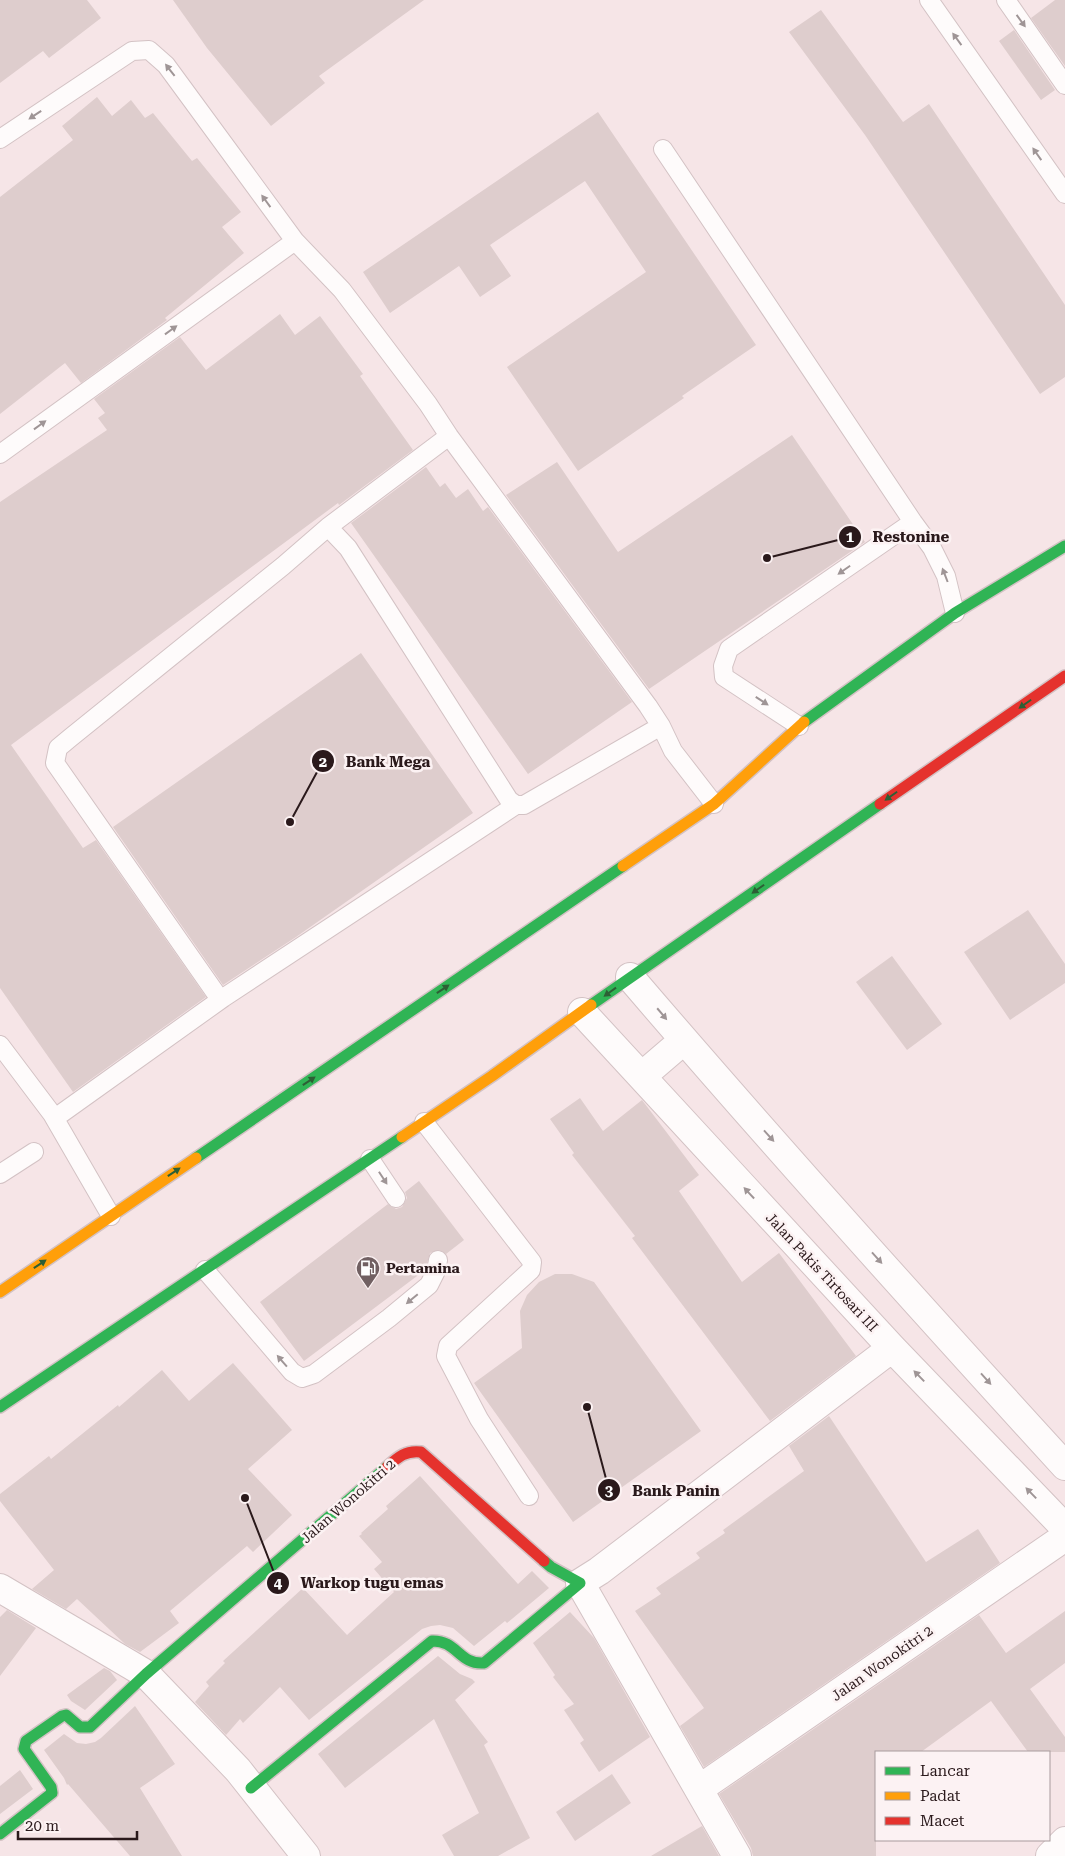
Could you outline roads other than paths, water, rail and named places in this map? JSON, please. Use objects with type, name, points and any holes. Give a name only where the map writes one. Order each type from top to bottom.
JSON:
[{"type":"main road","points":[[0,1292],[714,804],[800,726],[955,613],[1065,546]]},
{"type":"main road","points":[[0,1408],[492,1076],[630,977],[1065,676]]},
{"type":"main road","name":"Jalan Wonokitri 2","points":[[0,1834],[52,1793],[51,1787],[24,1748],[26,1741],[66,1715],[80,1728],[90,1727],[146,1674],[401,1456],[412,1451],[421,1452],[551,1567],[580,1583]]},
{"type":"main road","points":[[251,1788],[432,1641],[445,1640],[470,1664],[484,1663],[580,1583]]},
{"type":"street","points":[[630,977],[927,1314],[1065,1466]]},
{"type":"street","name":"Jalan Pakis Tirtosari III","points":[[582,1012],[892,1348],[1065,1528]]},
{"type":"street","points":[[642,1076],[684,1040]]},
{"type":"street","points":[[737,1856],[580,1583],[599,1571],[892,1348]]},
{"type":"street","name":"Jalan Wonokitri 2","points":[[699,1789],[1065,1537]]},
{"type":"street","points":[[0,1588],[146,1674],[238,1770],[306,1856]]},
{"type":"street","points":[[1050,1856],[1065,1841]]},
{"type":"lane","points":[[929,0],[1065,194]]},
{"type":"lane","points":[[1006,0],[1065,85]]},
{"type":"lane","points":[[0,139],[132,51],[149,50],[166,65],[295,240],[342,290],[428,404],[449,436],[642,698],[661,726],[673,751],[714,804]]},
{"type":"lane","points":[[664,149],[932,548],[946,576],[955,613]]},
{"type":"lane","points":[[0,454],[295,240]]},
{"type":"lane","points":[[223,998],[217,995],[55,763],[58,748],[283,566],[328,527],[449,436]]},
{"type":"lane","points":[[800,726],[724,677],[723,666],[730,649],[913,522]]},
{"type":"lane","points":[[328,527],[348,548],[509,800],[516,805]]},
{"type":"lane","points":[[55,1118],[223,998],[516,805],[524,805],[661,726]]},
{"type":"lane","points":[[0,1045],[55,1118],[111,1216]]},
{"type":"lane","points":[[424,1122],[532,1262],[531,1270],[448,1346],[446,1356],[479,1419],[529,1496]]},
{"type":"lane","points":[[0,1174],[34,1152]]},
{"type":"lane","points":[[370,1159],[396,1198]]},
{"type":"lane","points":[[205,1270],[292,1372],[302,1378],[314,1374],[389,1318],[429,1285],[436,1271],[438,1260]]},
{"type":"place","name":"Restonine","points":[[767,558]]},
{"type":"place","name":"Bank Mega","points":[[290,822]]},
{"type":"place","name":"Pertamina","points":[[368,1289]]},
{"type":"place","name":"Bank Panin","points":[[587,1407]]},
{"type":"place","name":"Warkop tugu emas","points":[[245,1498]]}]
